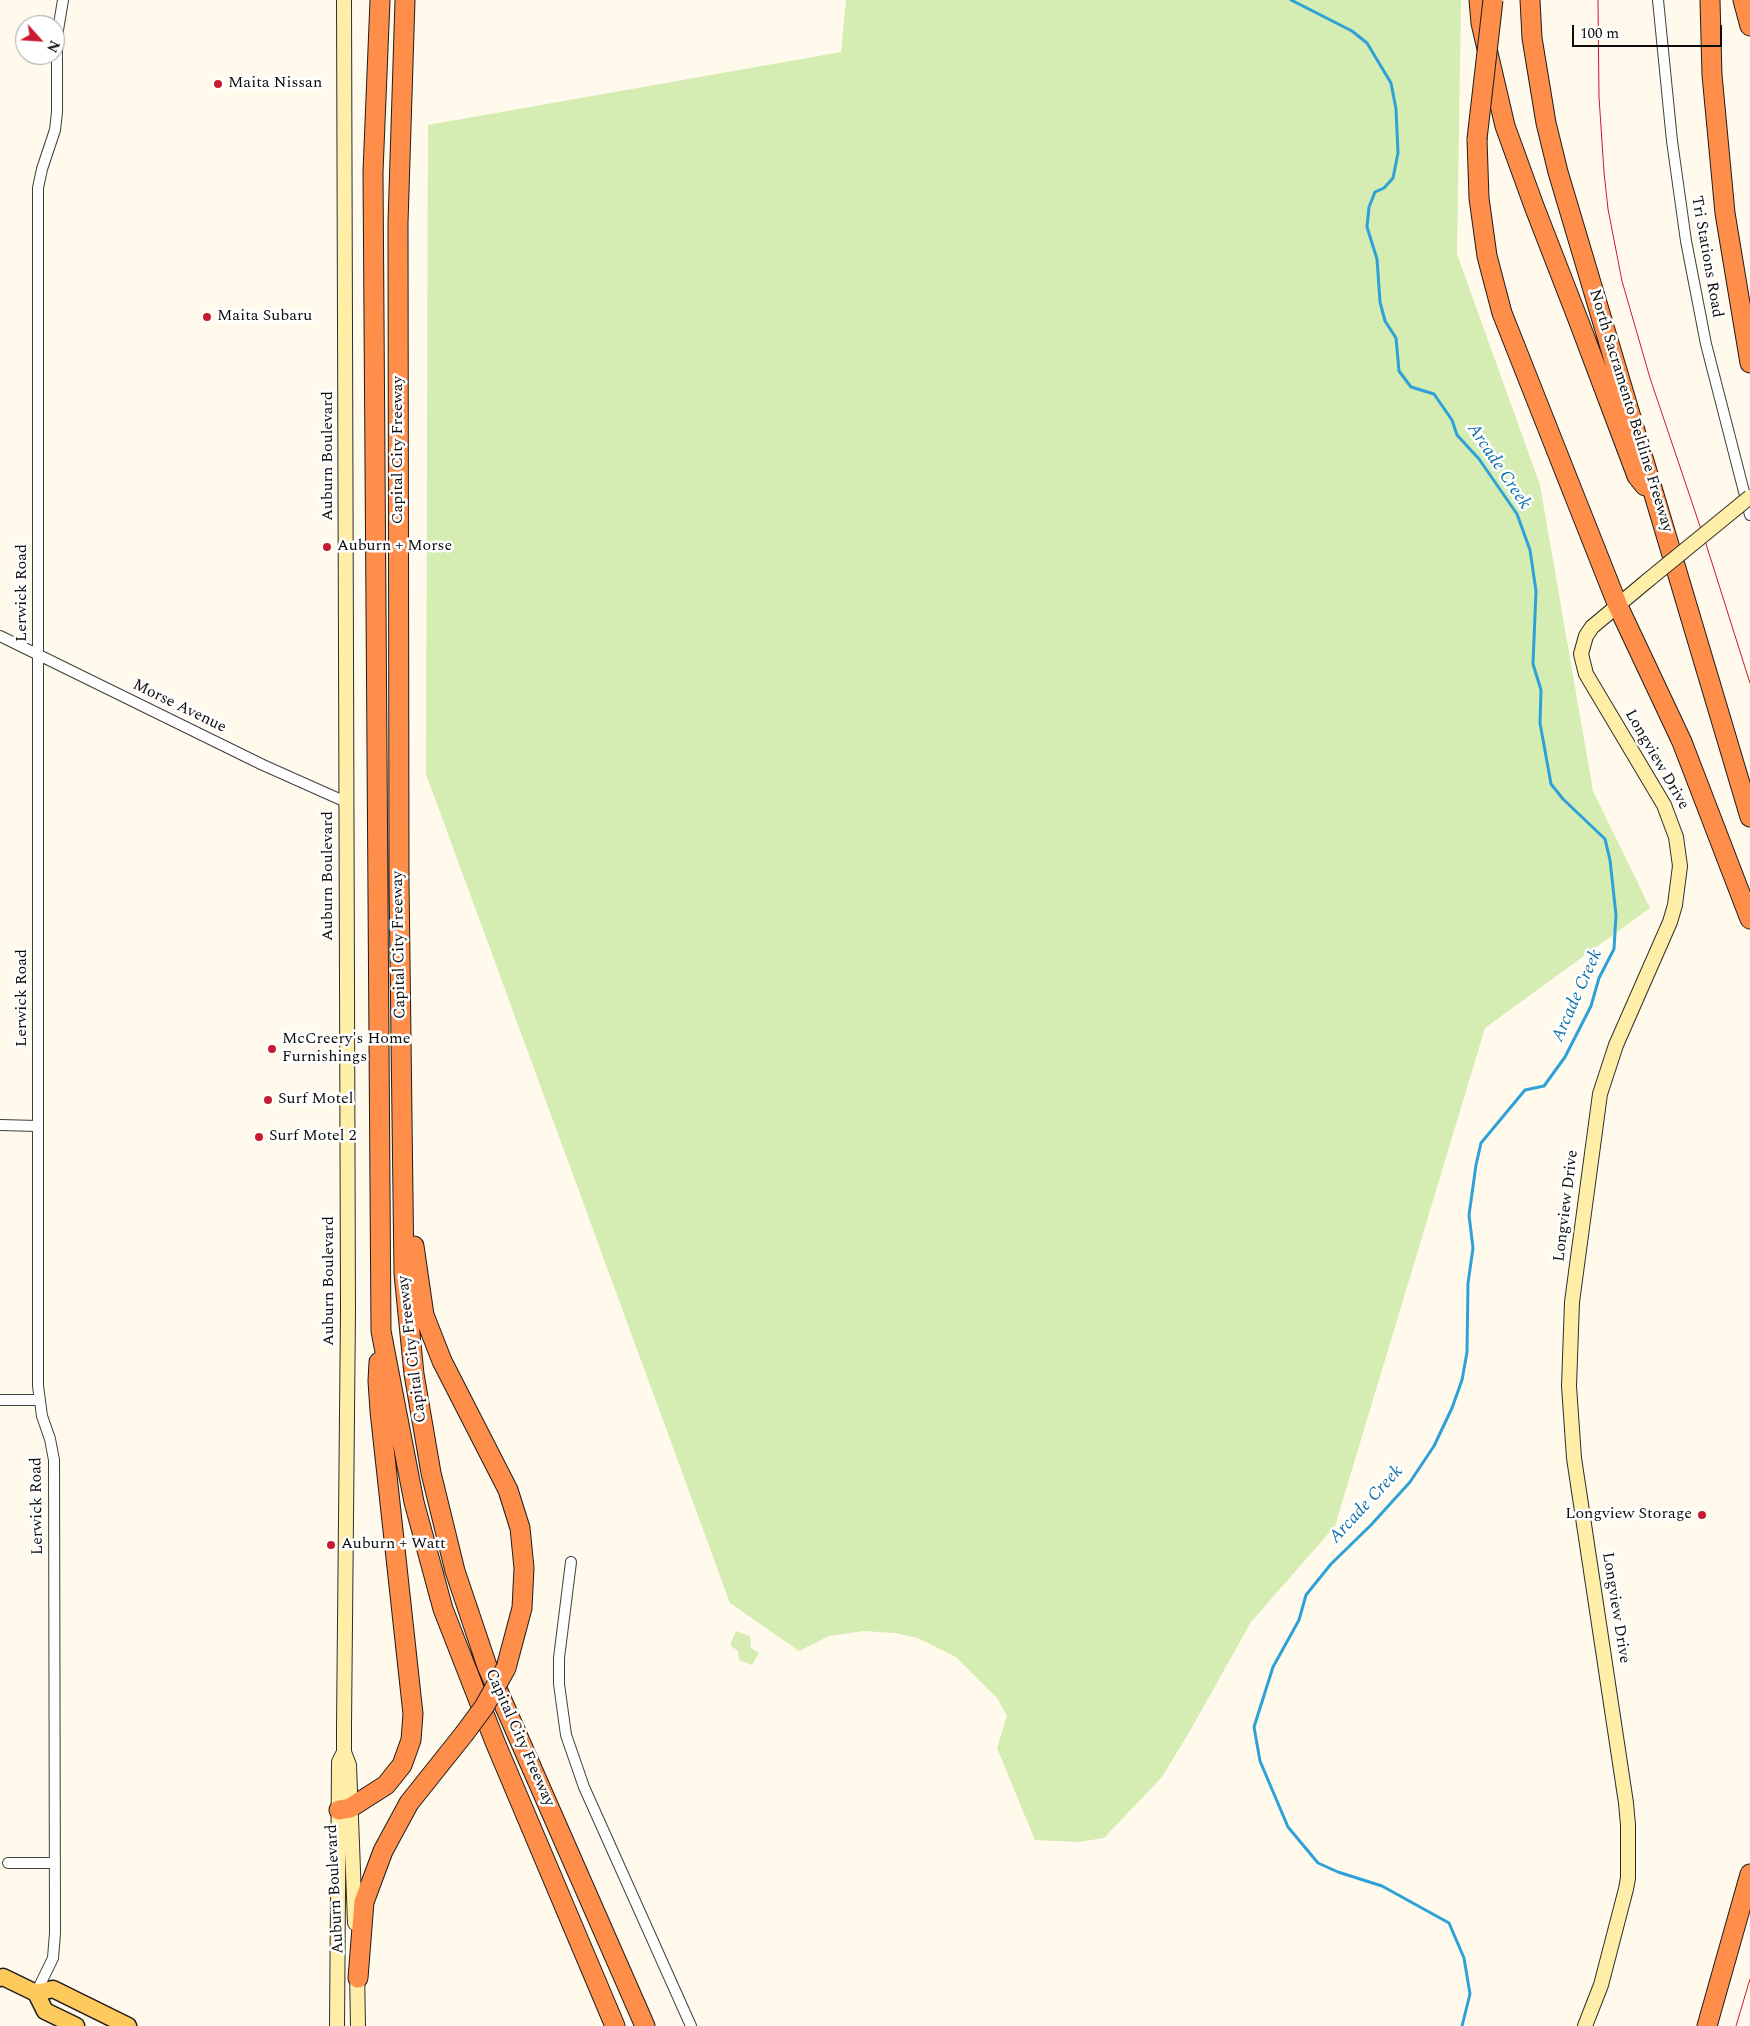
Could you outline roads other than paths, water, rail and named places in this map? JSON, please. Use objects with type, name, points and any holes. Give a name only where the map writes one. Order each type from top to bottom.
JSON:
[{"type":"highway","points":[[374,0],[374,116]]},
{"type":"highway","name":"Capital City Freeway","points":[[380,0],[373,172],[381,1331],[414,1502],[443,1609],[505,1767],[615,2026]]},
{"type":"highway","name":"Capital City Freeway","points":[[405,0],[398,223],[399,881],[404,1274],[414,1374],[431,1473],[455,1571],[487,1666],[647,2026]]},
{"type":"highway","points":[[1479,0],[1481,23],[1505,126],[1636,476],[1657,501]]},
{"type":"highway","points":[[1493,0],[1477,139],[1480,208],[1488,256],[1502,313],[1618,606],[1682,742],[1750,919]]},
{"type":"highway","name":"North Sacramento Beltline Freeway","points":[[1530,0],[1532,38],[1546,123],[1558,172],[1750,817]]},
{"type":"highway","points":[[1710,0],[1712,75],[1725,213],[1750,363]]},
{"type":"highway","points":[[1743,0],[1750,26]]},
{"type":"highway","points":[[358,1978],[364,1902],[383,1851],[409,1803],[484,1707],[506,1668],[522,1608],[524,1568],[520,1528],[508,1490],[442,1361],[424,1315],[416,1263],[402,1112]]},
{"type":"highway","points":[[345,1809],[386,1785],[402,1764],[411,1740],[413,1714],[380,1411],[378,1381],[381,1331]]},
{"type":"highway","points":[[1707,2026],[1750,1874]]},
{"type":"highway","points":[[1698,2026],[1714,1999]]},
{"type":"main road","name":"Auburn Boulevard","points":[[337,2026],[345,1809],[349,1765],[344,1752],[348,1319],[344,0]]},
{"type":"main road","name":"Longview Drive","points":[[1587,2025],[1601,1985],[1626,1889],[1628,1878],[1628,1825],[1625,1793],[1574,1458],[1569,1386],[1571,1311],[1600,1094],[1616,1045],[1676,905],[1680,866],[1676,837],[1664,805],[1586,674],[1581,654],[1586,636],[1592,627],[1750,497]]},
{"type":"main road","name":"Auburn Boulevard","points":[[345,1809],[358,1978],[358,2026]]},
{"type":"main road","points":[[1,1975],[36,1993],[45,2011],[76,2026]]},
{"type":"main road","points":[[36,1993],[53,1989],[128,2026]]},
{"type":"street","name":"Lerwick Road","points":[[36,1993],[53,1958],[55,1946],[54,1460],[39,1400],[38,188],[42,169],[55,130],[57,112],[57,36],[63,0]]},
{"type":"street","name":"Tri Stations Road","points":[[1658,0],[1672,141],[1686,241],[1706,344],[1750,516]]},
{"type":"street","name":"Morse Avenue","points":[[0,636],[263,765],[346,802]]},
{"type":"street","points":[[0,1125],[38,1126]]},
{"type":"street","points":[[0,1400],[39,1400]]},
{"type":"street","points":[[570,1562],[559,1658],[559,1684],[566,1735],[584,1787],[691,2026]]},
{"type":"street","points":[[8,1863],[55,1863]]},
{"type":"waterway","name":"Arcade Creek","points":[[1291,0],[1352,31],[1367,43],[1391,83],[1396,109],[1398,153],[1393,178],[1384,188],[1375,192],[1369,207],[1367,227],[1377,259],[1380,302],[1385,321],[1396,338],[1399,371],[1411,387],[1434,394],[1452,420],[1457,435],[1479,459],[1517,514],[1530,550],[1536,591],[1533,664],[1541,690],[1540,723],[1551,784],[1563,799],[1605,839],[1610,860],[1616,915],[1614,949],[1599,978],[1591,1006],[1565,1057],[1544,1086],[1525,1090],[1481,1143],[1469,1215],[1473,1248],[1468,1283],[1467,1352],[1462,1380],[1452,1408],[1434,1446],[1410,1482],[1371,1525],[1331,1564],[1306,1595],[1299,1620],[1273,1667],[1254,1727],[1260,1761],[1288,1827],[1318,1863],[1338,1872],[1382,1886],[1449,1923],[1464,1958],[1470,1994],[1462,2026]]},
{"type":"tram line","points":[[1598,0],[1599,97],[1604,172],[1608,209],[1622,281],[1650,378],[1750,683]]},
{"type":"tram line","points":[[1736,2026],[1750,1979]]},
{"type":"place","name":"Maita Nissan","points":[[218,84]]},
{"type":"place","name":"Maita Subaru","points":[[207,317]]},
{"type":"place","name":"Auburn + Morse","points":[[327,547]]},
{"type":"place","name":"McCreery's Home Furnishings","points":[[272,1049]]},
{"type":"place","name":"Surf Motel","points":[[268,1100]]},
{"type":"place","name":"Surf Motel 2","points":[[259,1137]]},
{"type":"place","name":"Longview Storage","points":[[1702,1515]]},
{"type":"place","name":"Auburn + Watt","points":[[331,1545]]}]
